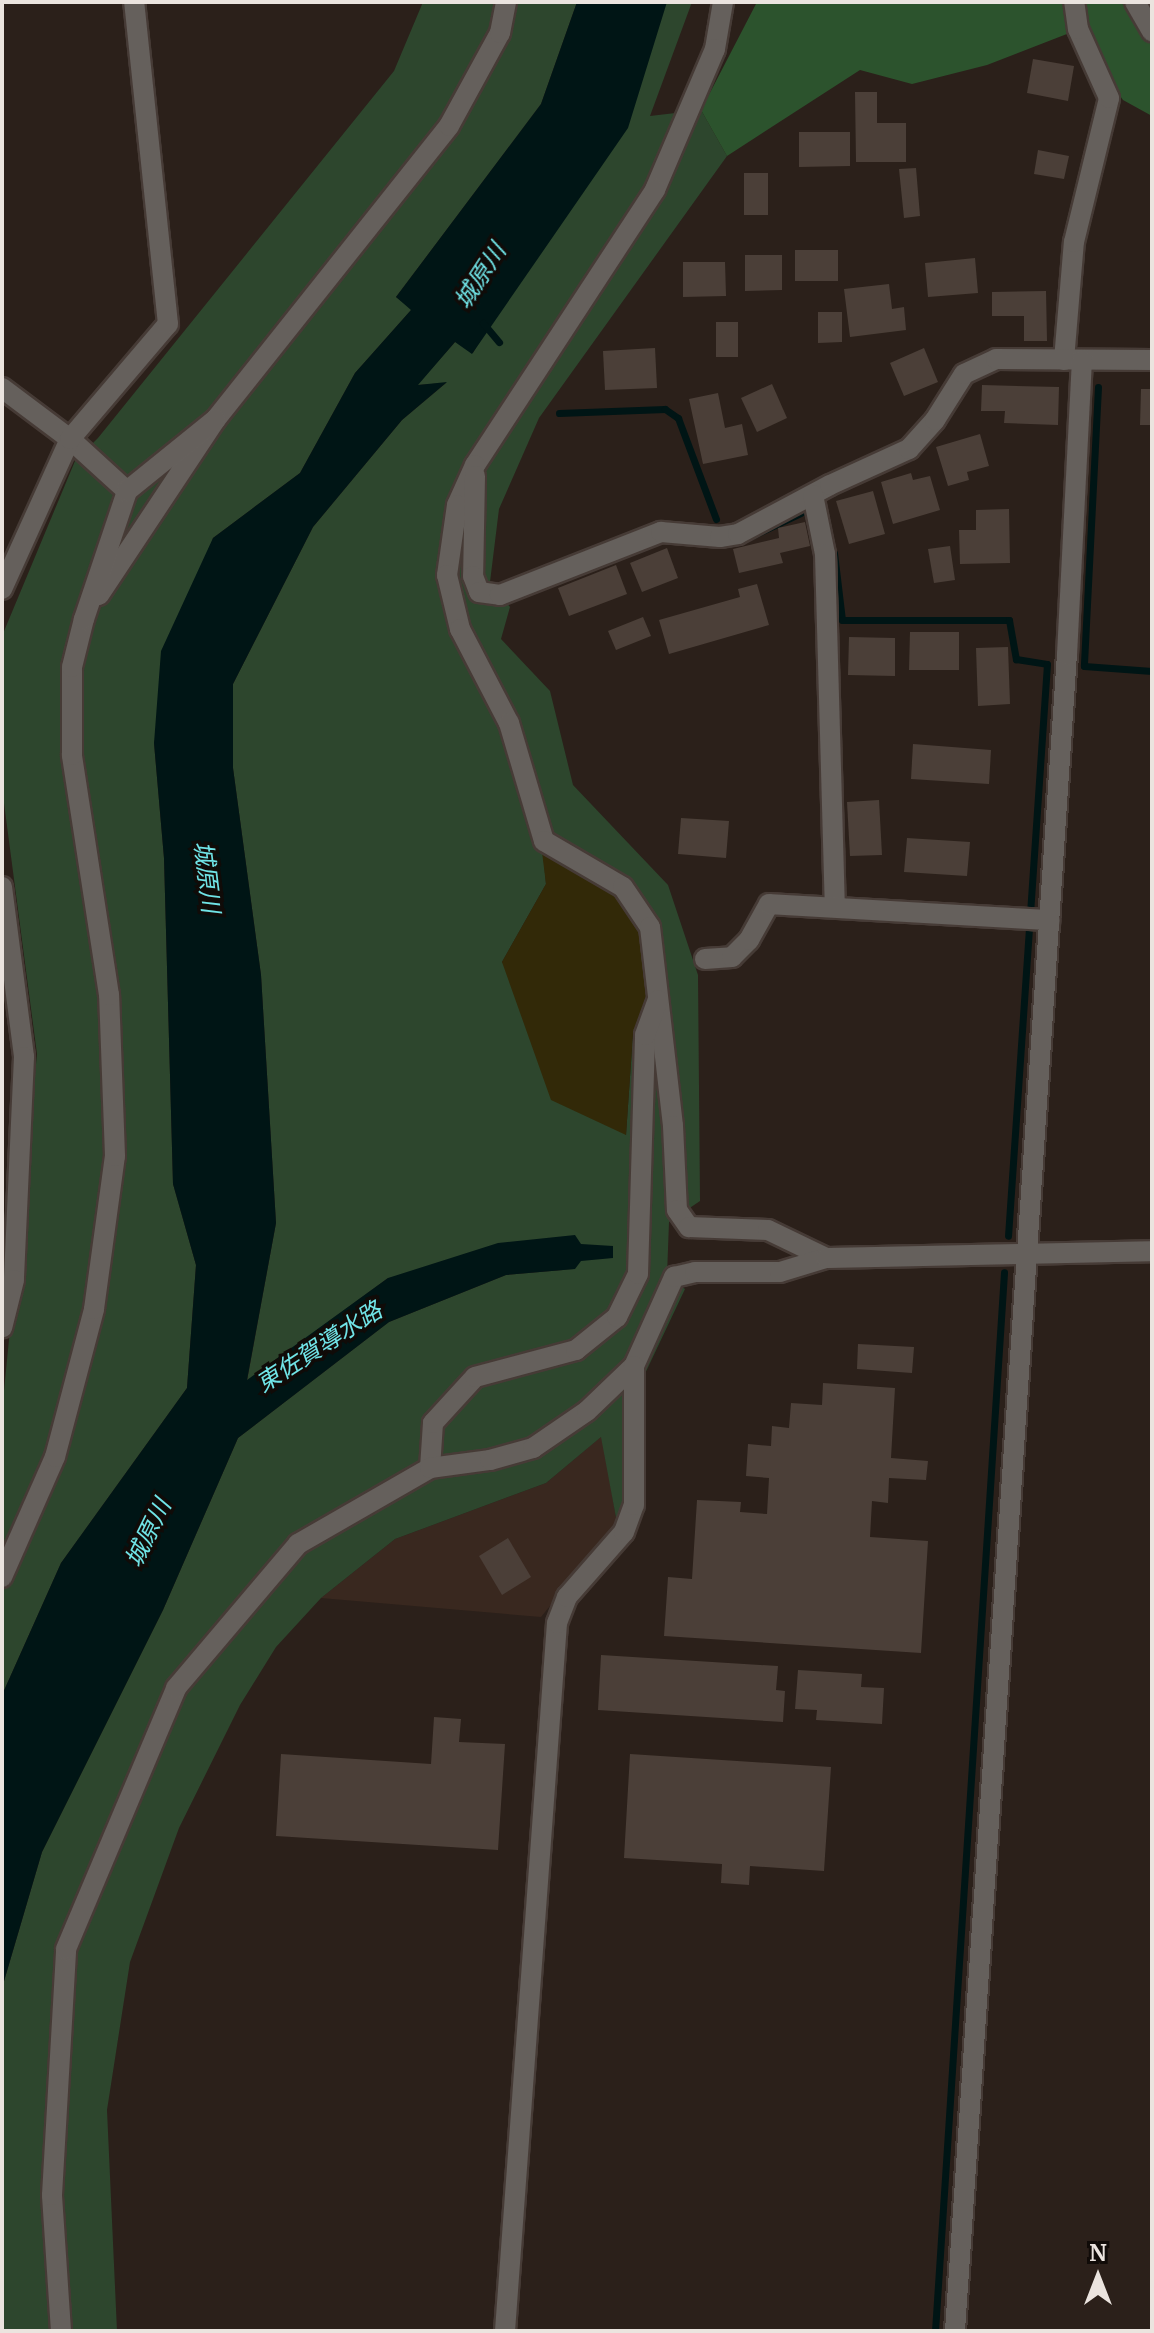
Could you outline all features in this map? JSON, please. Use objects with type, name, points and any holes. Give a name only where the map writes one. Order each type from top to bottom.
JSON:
[{"type":"street","points":[[2,589],[70,439],[168,324],[134,2]]},
{"type":"street","points":[[84,619],[216,419],[449,126],[500,33],[506,2]]},
{"type":"street","points":[[723,2],[715,49],[655,190],[475,465],[457,505],[447,575],[460,629],[509,723],[544,841],[623,887],[650,927],[673,1126],[677,1210],[689,1227],[768,1230],[826,1258]]},
{"type":"street","points":[[955,2331],[1050,920],[1073,360],[1074,242],[1109,98],[1078,29],[1074,2]]},
{"type":"street","points":[[1135,2],[1152,31]]},
{"type":"street","points":[[475,465],[473,576],[479,592],[500,595],[661,532],[720,537],[738,534],[909,449],[935,420],[964,374],[996,359],[1152,360]]},
{"type":"street","points":[[2,388],[70,439],[127,491]]},
{"type":"street","points":[[2,1577],[59,1442],[94,1309],[115,1156],[109,995],[72,755],[72,667],[84,619],[127,491],[216,419]]},
{"type":"street","points":[[813,495],[825,554],[835,907]]},
{"type":"street","points":[[2,887],[24,1057],[14,1280],[2,1328]]},
{"type":"street","points":[[705,959],[732,957],[749,940],[769,904],[1050,920]]},
{"type":"street","points":[[430,1468],[433,1423],[475,1377],[576,1350],[617,1317],[638,1274],[645,1035],[660,994]]},
{"type":"street","points":[[61,2331],[52,2195],[66,1949],[176,1688],[298,1544],[430,1468],[490,1460],[533,1448],[587,1411],[634,1366],[674,1277],[695,1272],[780,1272],[826,1258],[1152,1251]]},
{"type":"street","points":[[505,2331],[557,1623],[567,1597],[624,1532],[634,1505],[634,1366]]},
{"type":"shaded area","points":[[602,1436],[617,1523],[541,1617],[321,1598],[395,1539],[546,1483]]},
{"type":"green space","points":[[423,2],[577,2],[541,104],[396,297],[412,309],[355,373],[300,473],[213,538],[154,743],[164,858],[173,1184],[196,1265],[187,1388],[61,1563],[2,1695],[2,1411],[37,1054],[2,788],[2,636],[75,461],[98,438],[394,71]]},
{"type":"green space","points":[[667,2],[692,2],[650,116],[701,110],[727,156],[539,418],[499,509],[490,582],[510,607],[501,639],[550,691],[573,785],[668,885],[698,975],[700,1201],[669,1222],[667,1276],[685,1289],[642,1380],[640,1520],[617,1523],[601,1437],[546,1483],[395,1539],[321,1598],[276,1647],[240,1705],[179,1828],[130,1962],[107,2110],[117,2331],[2,2331],[2,1988],[42,1852],[163,1610],[238,1438],[389,1322],[506,1275],[574,1269],[388,1278],[247,1381],[276,1223],[261,975],[233,768],[233,684],[313,527],[402,420],[446,383],[417,385],[456,341],[473,353]],"holes":[[[543,853],[648,991],[633,1033],[626,1135],[502,962],[546,884]]]},
{"type":"green space","points":[[757,2],[1127,2],[1143,33],[1152,43],[1152,116],[1123,100],[1072,32],[987,65],[912,84],[860,70],[727,156],[701,110]]},
{"type":"sand","points":[[542,852],[622,898],[639,924],[648,992],[633,1033],[626,1135],[551,1100],[502,962],[546,884]]},
{"type":"water","points":[[577,2],[667,2],[628,128],[472,354],[455,342],[418,385],[447,382],[402,420],[313,527],[233,684],[233,768],[261,975],[276,1223],[247,1380],[388,1278],[498,1243],[575,1235],[581,1244],[613,1246],[613,1258],[581,1261],[575,1269],[506,1275],[389,1322],[238,1438],[163,1610],[42,1852],[2,1988],[2,1695],[61,1563],[187,1388],[196,1265],[173,1184],[164,858],[154,743],[161,651],[213,538],[300,473],[355,373],[411,310],[396,297],[541,104]]},
{"type":"building","points":[[1033,59],[1074,66],[1068,101],[1027,93]]},
{"type":"building","points":[[855,92],[877,92],[877,123],[906,123],[906,162],[856,162]]},
{"type":"building","points":[[799,132],[850,132],[850,166],[799,167]]},
{"type":"building","points":[[1038,150],[1069,156],[1064,179],[1034,174]]},
{"type":"building","points":[[916,168],[920,216],[904,218],[899,169]]},
{"type":"building","points":[[744,173],[768,173],[768,215],[744,215]]},
{"type":"building","points":[[795,250],[838,250],[838,281],[795,281]]},
{"type":"building","points":[[745,255],[782,255],[782,290],[745,291]]},
{"type":"building","points":[[975,258],[978,293],[928,297],[925,263]]},
{"type":"building","points":[[683,262],[725,262],[726,296],[683,297]]},
{"type":"building","points":[[889,284],[892,309],[904,307],[906,330],[850,337],[844,289]]},
{"type":"building","points":[[1046,291],[1047,341],[1024,341],[1024,316],[992,316],[992,292]]},
{"type":"building","points":[[818,312],[842,312],[842,342],[818,343]]},
{"type":"building","points":[[716,322],[738,322],[738,357],[716,357]]},
{"type":"building","points":[[655,348],[657,388],[605,390],[603,351]]},
{"type":"building","points":[[924,348],[938,382],[904,396],[890,363]]},
{"type":"building","points":[[772,384],[787,418],[757,432],[741,398]]},
{"type":"building","points":[[982,385],[1059,387],[1058,425],[1004,423],[1005,411],[981,411]]},
{"type":"building","points":[[1141,389],[1152,389],[1152,425],[1140,425]]},
{"type":"building","points":[[718,393],[725,428],[742,424],[748,455],[703,464],[689,399]]},
{"type":"building","points":[[980,434],[989,466],[967,472],[969,480],[948,486],[936,447]]},
{"type":"building","points":[[911,473],[913,480],[930,476],[940,510],[893,524],[881,482]]},
{"type":"building","points":[[873,491],[885,534],[849,544],[836,501]]},
{"type":"building","points":[[1009,509],[1010,563],[960,564],[959,530],[976,530],[976,510]]},
{"type":"building","points":[[805,522],[810,546],[780,553],[783,563],[739,573],[733,549],[779,538],[778,528]]},
{"type":"building","points":[[950,546],[955,580],[934,583],[928,549]]},
{"type":"building","points":[[667,548],[678,578],[642,592],[630,563]]},
{"type":"building","points":[[616,565],[627,594],[569,616],[558,588]]},
{"type":"building","points":[[757,584],[769,625],[669,654],[659,620],[740,597],[738,589]]},
{"type":"building","points":[[643,617],[651,636],[616,650],[608,631]]},
{"type":"building","points":[[910,632],[959,632],[959,670],[909,670]]},
{"type":"building","points":[[849,637],[895,638],[895,676],[848,675]]},
{"type":"building","points":[[1008,647],[1010,704],[978,706],[976,648]]},
{"type":"building","points":[[913,744],[991,750],[989,784],[911,779]]},
{"type":"building","points":[[879,800],[882,855],[850,856],[847,802]]},
{"type":"building","points":[[681,818],[729,821],[726,858],[678,854]]},
{"type":"building","points":[[907,838],[970,842],[967,876],[904,872]]},
{"type":"building","points":[[858,1344],[914,1347],[912,1373],[857,1369]]},
{"type":"building","points":[[823,1383],[895,1388],[891,1458],[928,1461],[926,1480],[889,1478],[888,1503],[872,1501],[870,1537],[928,1541],[921,1653],[664,1636],[668,1577],[692,1579],[697,1500],[741,1502],[740,1512],[767,1514],[769,1478],[746,1476],[748,1444],[771,1446],[772,1426],[789,1428],[791,1403],[822,1405]]},
{"type":"building","points":[[508,1538],[531,1577],[502,1595],[479,1556]]},
{"type":"building","points":[[601,1655],[778,1666],[776,1690],[785,1691],[783,1722],[598,1710]]},
{"type":"building","points":[[798,1670],[862,1674],[861,1687],[884,1688],[882,1724],[816,1720],[817,1710],[795,1709]]},
{"type":"building","points":[[434,1717],[461,1719],[459,1742],[505,1744],[498,1850],[276,1836],[281,1754],[431,1764]]},
{"type":"building","points":[[630,1754],[831,1767],[824,1871],[750,1866],[749,1885],[721,1883],[722,1864],[624,1858]]},
{"type":"waterway","points":[[483,323],[499,342]]},
{"type":"waterway","points":[[1098,387],[1084,666],[1152,671]]},
{"type":"waterway","points":[[559,413],[665,409],[678,418],[716,519]]},
{"type":"waterway","points":[[743,540],[801,513]]},
{"type":"waterway","points":[[834,553],[842,620],[1009,620],[1016,659],[1047,664],[1008,1236]]},
{"type":"waterway","points":[[935,2331],[1004,1272]]},
{"type":"water label","name":"城原川","points":[[480,276]]},
{"type":"water label","name":"城原川","points":[[207,877]]},
{"type":"water label","name":"東佐賀導水路","points":[[319,1347]]},
{"type":"water label","name":"城原川","points":[[148,1533]]}]
